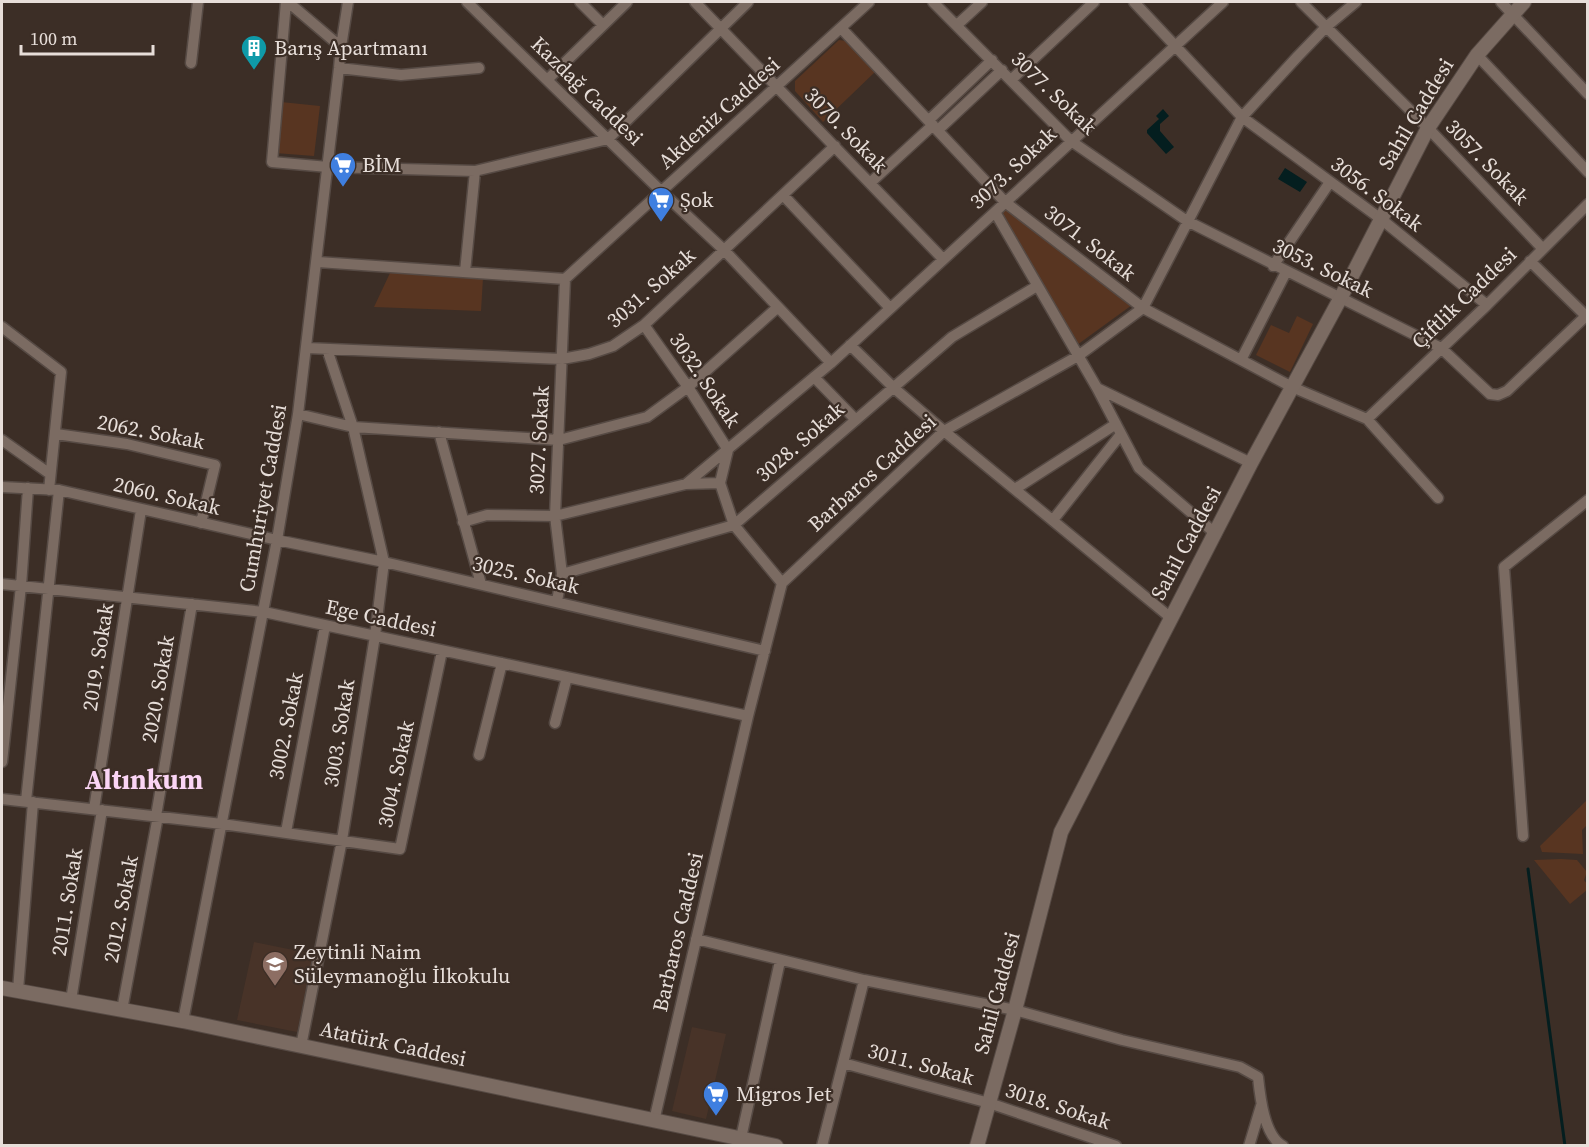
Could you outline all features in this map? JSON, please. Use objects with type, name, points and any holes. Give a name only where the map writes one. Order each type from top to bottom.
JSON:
[{"type":"street","points":[[191,63],[198,2]]},
{"type":"street","points":[[287,2],[341,47]]},
{"type":"street","points":[[287,2],[272,162],[328,167],[475,171],[608,139],[748,2]]},
{"type":"street","name":"Cumhuriyet Caddesi","points":[[183,1021],[264,612],[298,414],[348,2]]},
{"type":"street","name":"Kazdağ Caddesi","points":[[467,2],[724,250],[831,363]]},
{"type":"street","points":[[580,2],[603,25]]},
{"type":"street","points":[[548,80],[627,2]]},
{"type":"street","name":"3070. Sokak","points":[[695,2],[943,259]]},
{"type":"street","name":"Akdeniz Caddesi","points":[[566,279],[869,2]]},
{"type":"street","name":"3077. Sokak","points":[[933,2],[1071,141],[1187,221]]},
{"type":"street","points":[[957,25],[982,2]]},
{"type":"street","points":[[1011,80],[1094,2]]},
{"type":"street","name":"3056. Sokak","points":[[1134,2],[1176,44],[1242,117],[1381,219],[1487,305]]},
{"type":"street","name":"3073. Sokak","points":[[686,484],[831,363],[1223,2]]},
{"type":"street","name":"3057. Sokak","points":[[1301,2],[1428,128],[1543,249]]},
{"type":"street","name":"Barbaros Caddesi","points":[[654,1121],[748,716],[782,583],[944,431],[1078,356],[1143,309],[1242,117],[1326,27],[1356,2]]},
{"type":"street","points":[[1501,2],[1587,94]]},
{"type":"street","name":"Sahil Caddesi","points":[[977,1146],[1061,832],[1251,463],[1340,299],[1428,128],[1477,55],[1524,2]]},
{"type":"street","name":"3071. Sokak","points":[[841,28],[1005,202],[1143,309],[1292,387],[1367,419]]},
{"type":"street","points":[[1477,55],[1587,172]]},
{"type":"street","points":[[933,125],[992,60]]},
{"type":"street","points":[[339,68],[401,75],[479,68]]},
{"type":"street","points":[[870,183],[933,125],[1002,70]]},
{"type":"street","name":"3031. Sokak","points":[[307,348],[562,359],[589,354],[613,346],[644,325],[835,146]]},
{"type":"street","points":[[465,272],[475,171]]},
{"type":"street","points":[[1274,266],[1330,182]]},
{"type":"street","points":[[783,195],[890,308]]},
{"type":"street","name":"Çiftlik Caddesi","points":[[1367,419],[1487,305],[1587,204]]},
{"type":"street","points":[[994,212],[1097,388],[1139,468],[1216,534]]},
{"type":"street","name":"3053. Sokak","points":[[1187,221],[1441,348],[1486,392],[1498,395],[1508,391],[1587,315]]},
{"type":"street","points":[[1530,261],[1587,315]]},
{"type":"street","points":[[318,262],[566,279]]},
{"type":"street","points":[[1241,360],[1286,272]]},
{"type":"street","name":"3027. Sokak","points":[[557,601],[562,574],[555,516],[566,279]]},
{"type":"street","name":"3028. Sokak","points":[[562,574],[734,525],[952,337],[1037,285]]},
{"type":"street","points":[[298,414],[353,427],[559,440],[647,417],[688,387],[778,307]]},
{"type":"street","name":"3032. Sokak","points":[[644,325],[688,387],[728,450],[720,483]]},
{"type":"street","points":[[2,327],[62,372],[50,474],[54,490],[49,589],[30,802],[18,990]]},
{"type":"street","points":[[850,345],[894,388],[944,431],[1171,618]]},
{"type":"street","name":"3003. Sokak","points":[[301,1046],[342,840],[375,636],[384,562],[353,427],[327,349]]},
{"type":"street","points":[[814,377],[856,420]]},
{"type":"street","points":[[1097,388],[1251,463]]},
{"type":"street","points":[[1367,419],[1438,498]]},
{"type":"street","points":[[1015,489],[1119,429]]},
{"type":"street","points":[[1053,520],[1119,429]]},
{"type":"street","points":[[439,432],[481,584]]},
{"type":"street","name":"2062. Sokak","points":[[56,434],[127,444],[215,465],[201,523]]},
{"type":"street","points":[[2,440],[50,474]]},
{"type":"street","points":[[463,522],[487,515],[555,516],[686,484],[720,483],[734,525],[782,583]]},
{"type":"street","name":"2060. Sokak","points":[[2,487],[54,490],[277,540]]},
{"type":"street","points":[[2,762],[21,586],[28,488]]},
{"type":"street","points":[[1523,836],[1504,567],[1587,500]]},
{"type":"street","name":"2019. Sokak","points":[[98,809],[141,510]]},
{"type":"street","name":"3025. Sokak","points":[[277,540],[557,601],[765,651]]},
{"type":"street","name":"Ege Caddesi","points":[[2,584],[264,612],[748,716]]},
{"type":"street","name":"2020. Sokak","points":[[157,816],[192,604]]},
{"type":"street","name":"3002. Sokak","points":[[286,832],[325,626]]},
{"type":"street","name":"3004. Sokak","points":[[342,840],[400,849],[442,651]]},
{"type":"street","points":[[479,755],[502,663]]},
{"type":"street","points":[[555,723],[567,677]]},
{"type":"street","points":[[2,799],[342,840]]},
{"type":"street","name":"2011. Sokak","points":[[71,1000],[98,809]]},
{"type":"street","name":"2012. Sokak","points":[[122,1010],[157,816]]},
{"type":"street","points":[[696,939],[864,980],[1015,1010],[1122,1040],[1240,1067],[1258,1077],[1261,1106],[1270,1130],[1278,1143],[1283,1146]]},
{"type":"street","points":[[741,1138],[780,960]]},
{"type":"street","points":[[822,1146],[864,980]]},
{"type":"street","name":"Atatürk Caddesi","points":[[2,988],[183,1021],[776,1146]]},
{"type":"street","name":"3011. Sokak","points":[[843,1063],[989,1103]]},
{"type":"street","name":"3018. Sokak","points":[[989,1103],[1116,1146]]},
{"type":"street","points":[[1249,1146],[1261,1106]]},
{"type":"shaded area","points":[[839,40],[846,41],[876,71],[823,122],[795,91],[795,81]]},
{"type":"shaded area","points":[[281,102],[320,106],[314,156],[275,153]]},
{"type":"shaded area","points":[[1006,210],[1132,305],[1077,345],[1001,212]]},
{"type":"shaded area","points":[[390,273],[483,278],[481,311],[374,307]]},
{"type":"shaded area","points":[[1297,316],[1313,324],[1290,372],[1256,355],[1271,325],[1289,333]]},
{"type":"shaded area","points":[[1587,800],[1587,825],[1582,830],[1583,854],[1542,852],[1540,846]]},
{"type":"shaded area","points":[[1534,860],[1577,860],[1587,872],[1584,880],[1587,890],[1570,904]]},
{"type":"shaded area","name":"Zeytinli Naim Süleymanoğlu İlkokulu","points":[[254,942],[313,954],[297,1032],[237,1020]]},
{"type":"shaded area","points":[[692,1027],[726,1034],[706,1119],[672,1111]]},
{"type":"water","points":[[1163,109],[1169,116],[1160,124],[1160,131],[1174,147],[1166,154],[1147,133],[1147,130],[1159,119],[1156,116]]},
{"type":"water","points":[[1285,168],[1307,182],[1300,192],[1278,179]]},
{"type":"waterway","points":[[1528,869],[1565,1146]]},
{"type":"place","name":"Barış Apartmanı","points":[[254,71]]},
{"type":"place","name":"BİM","points":[[343,188]]},
{"type":"place","name":"Şok","points":[[661,223]]},
{"type":"place","name":"Zeytinli Naim Süleymanoğlu İlkokulu","points":[[275,987]]},
{"type":"place","name":"Migros Jet","points":[[716,1117]]},
{"type":"district","name":"Altınkum","points":[[144,780]]}]
